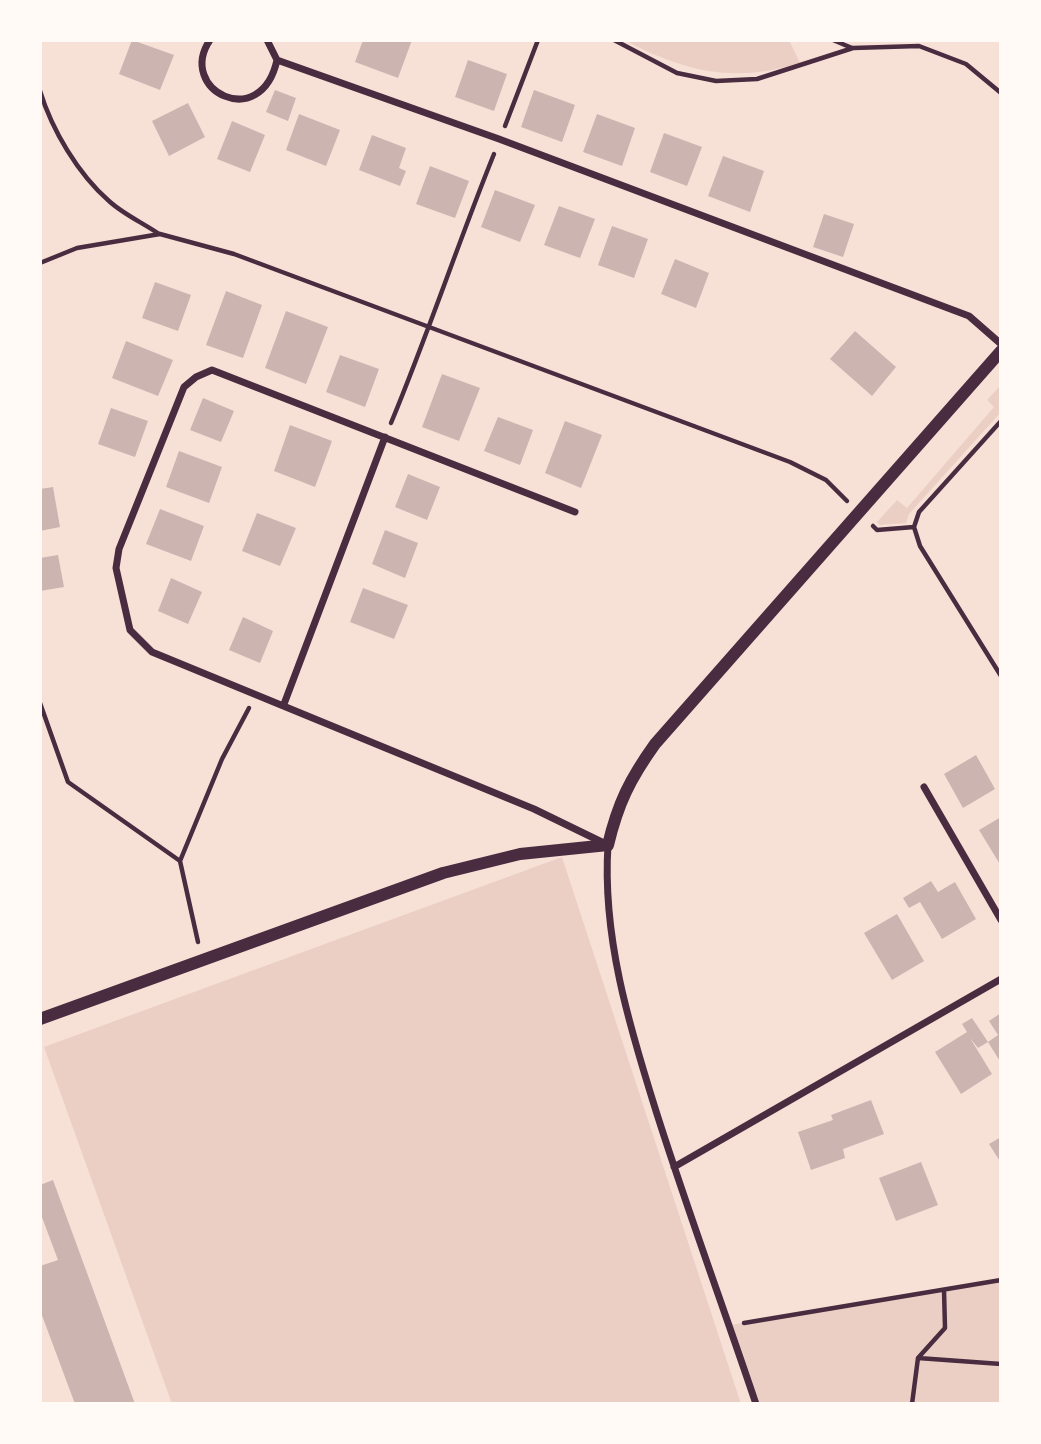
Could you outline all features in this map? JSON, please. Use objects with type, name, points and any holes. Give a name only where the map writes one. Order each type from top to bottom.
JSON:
[{"type":"street","points":[[210,40],[202,59],[203,71],[216,92],[226,98],[250,98],[270,83],[277,60],[268,40]]},
{"type":"street","points":[[277,60],[499,139],[970,316],[1001,344]]},
{"type":"street","points":[[756,1404],[674,1167],[621,985],[609,926],[606,882],[608,845],[618,804],[632,776],[655,744],[1001,351]]},
{"type":"street","points":[[575,512],[212,370],[196,377],[184,387],[119,549],[116,568],[130,630],[152,652],[547,814],[608,845]]},
{"type":"street","points":[[284,704],[385,437]]},
{"type":"street","points":[[924,787],[1001,920]]},
{"type":"street","points":[[40,1019],[443,873],[520,854],[608,845]]},
{"type":"street","points":[[674,1167],[1001,979]]},
{"type":"path","points":[[614,40],[677,73],[716,81],[757,79],[853,48],[919,46],[966,64],[1001,93]]},
{"type":"path","points":[[833,40],[853,48]]},
{"type":"path","points":[[40,91],[59,134],[80,168],[109,201],[160,234],[234,254],[790,462],[826,480],[877,530],[914,527]]},
{"type":"path","points":[[40,263],[77,248],[160,234]]},
{"type":"path","points":[[385,437],[431,327],[452,258]]},
{"type":"path","points":[[1001,421],[919,512],[914,527],[920,546],[1001,676]]},
{"type":"path","points":[[202,960],[180,861],[222,759],[256,694]]},
{"type":"path","points":[[40,704],[68,782],[180,861]]},
{"type":"path","points":[[730,1325],[1001,1280]]},
{"type":"path","points":[[912,1404],[918,1358],[945,1328],[944,1290]]},
{"type":"path","points":[[918,1358],[1001,1364]]},
{"type":"shaded area","points":[[624,40],[789,40],[800,63],[753,73],[709,71],[667,60]]},
{"type":"shaded area","points":[[1001,385],[1001,412],[909,514],[906,523],[880,525],[877,522],[897,500],[907,508],[994,407],[987,400]]},
{"type":"shaded area","points":[[562,857],[741,1404],[172,1404],[44,1047]]},
{"type":"shaded area","points":[[1001,1280],[1001,1404],[756,1404],[730,1325]]},
{"type":"building","points":[[132,40],[174,55],[160,90],[119,74]]},
{"type":"building","points":[[363,40],[412,40],[398,78],[355,62]]},
{"type":"building","points":[[468,60],[507,74],[494,111],[455,97]]},
{"type":"building","points":[[275,90],[296,98],[288,121],[266,112]]},
{"type":"building","points":[[534,90],[575,105],[562,142],[521,127]]},
{"type":"building","points":[[188,103],[205,137],[169,156],[152,121]]},
{"type":"building","points":[[299,114],[340,130],[326,166],[286,150]]},
{"type":"building","points":[[597,114],[635,128],[622,166],[583,152]]},
{"type":"building","points":[[232,121],[265,135],[250,172],[217,159]]},
{"type":"building","points":[[664,133],[702,147],[687,186],[650,172]]},
{"type":"building","points":[[372,135],[406,148],[399,168],[406,171],[400,186],[359,170]]},
{"type":"building","points":[[723,156],[764,171],[750,212],[708,196]]},
{"type":"building","points":[[430,166],[469,181],[455,218],[416,204]]},
{"type":"building","points":[[495,190],[535,205],[520,242],[481,227]]},
{"type":"building","points":[[559,206],[595,219],[580,258],[544,245]]},
{"type":"building","points":[[824,214],[854,224],[843,257],[813,247]]},
{"type":"building","points":[[612,226],[648,239],[634,278],[598,265]]},
{"type":"building","points":[[675,259],[709,273],[696,308],[661,294]]},
{"type":"building","points":[[155,282],[191,295],[178,331],[142,318]]},
{"type":"building","points":[[226,291],[262,305],[243,358],[206,345]]},
{"type":"building","points":[[286,311],[328,327],[306,384],[265,368]]},
{"type":"building","points":[[855,331],[896,367],[872,396],[830,359]]},
{"type":"building","points":[[126,341],[173,360],[158,396],[112,378]]},
{"type":"building","points":[[340,355],[379,369],[365,407],[326,392]]},
{"type":"building","points":[[442,374],[480,388],[459,441],[422,427]]},
{"type":"building","points":[[203,398],[234,411],[221,442],[190,430]]},
{"type":"building","points":[[111,408],[148,421],[135,457],[98,444]]},
{"type":"building","points":[[498,417],[533,430],[520,465],[484,451]]},
{"type":"building","points":[[565,421],[602,435],[581,488],[545,473]]},
{"type":"building","points":[[290,425],[332,441],[315,487],[274,471]]},
{"type":"building","points":[[179,451],[222,467],[209,503],[166,487]]},
{"type":"building","points":[[408,474],[440,487],[427,520],[395,507]]},
{"type":"building","points":[[53,487],[60,527],[40,531],[40,489]]},
{"type":"building","points":[[160,509],[204,526],[191,561],[146,544]]},
{"type":"building","points":[[257,513],[296,528],[280,566],[242,551]]},
{"type":"building","points":[[385,530],[418,543],[405,578],[372,564]]},
{"type":"building","points":[[58,555],[64,587],[40,591],[40,558]]},
{"type":"building","points":[[171,578],[202,592],[188,624],[158,611]]},
{"type":"building","points":[[363,588],[408,605],[394,639],[350,622]]},
{"type":"building","points":[[243,617],[273,631],[260,663],[229,650]]},
{"type":"building","points":[[976,755],[995,789],[963,808],[944,774]]},
{"type":"building","points":[[1001,817],[1001,866],[979,830]]},
{"type":"building","points":[[931,881],[938,892],[955,882],[976,919],[942,939],[920,902],[909,908],[903,898]]},
{"type":"building","points":[[897,914],[924,961],[892,980],[864,933]]},
{"type":"building","points":[[1001,1013],[1001,1063],[988,1042],[998,1035],[989,1021]]},
{"type":"building","points":[[972,1018],[988,1042],[978,1048],[970,1038],[992,1074],[961,1094],[935,1052],[967,1032],[962,1024]]},
{"type":"building","points":[[871,1100],[884,1134],[843,1149],[845,1158],[811,1170],[798,1132],[833,1120],[831,1115]]},
{"type":"building","points":[[1001,1137],[1001,1163],[989,1144]]},
{"type":"building","points":[[921,1162],[938,1205],[896,1221],[879,1178]]},
{"type":"building","points":[[53,1180],[135,1404],[75,1404],[40,1310],[40,1266],[58,1260],[40,1212],[40,1185]]}]
